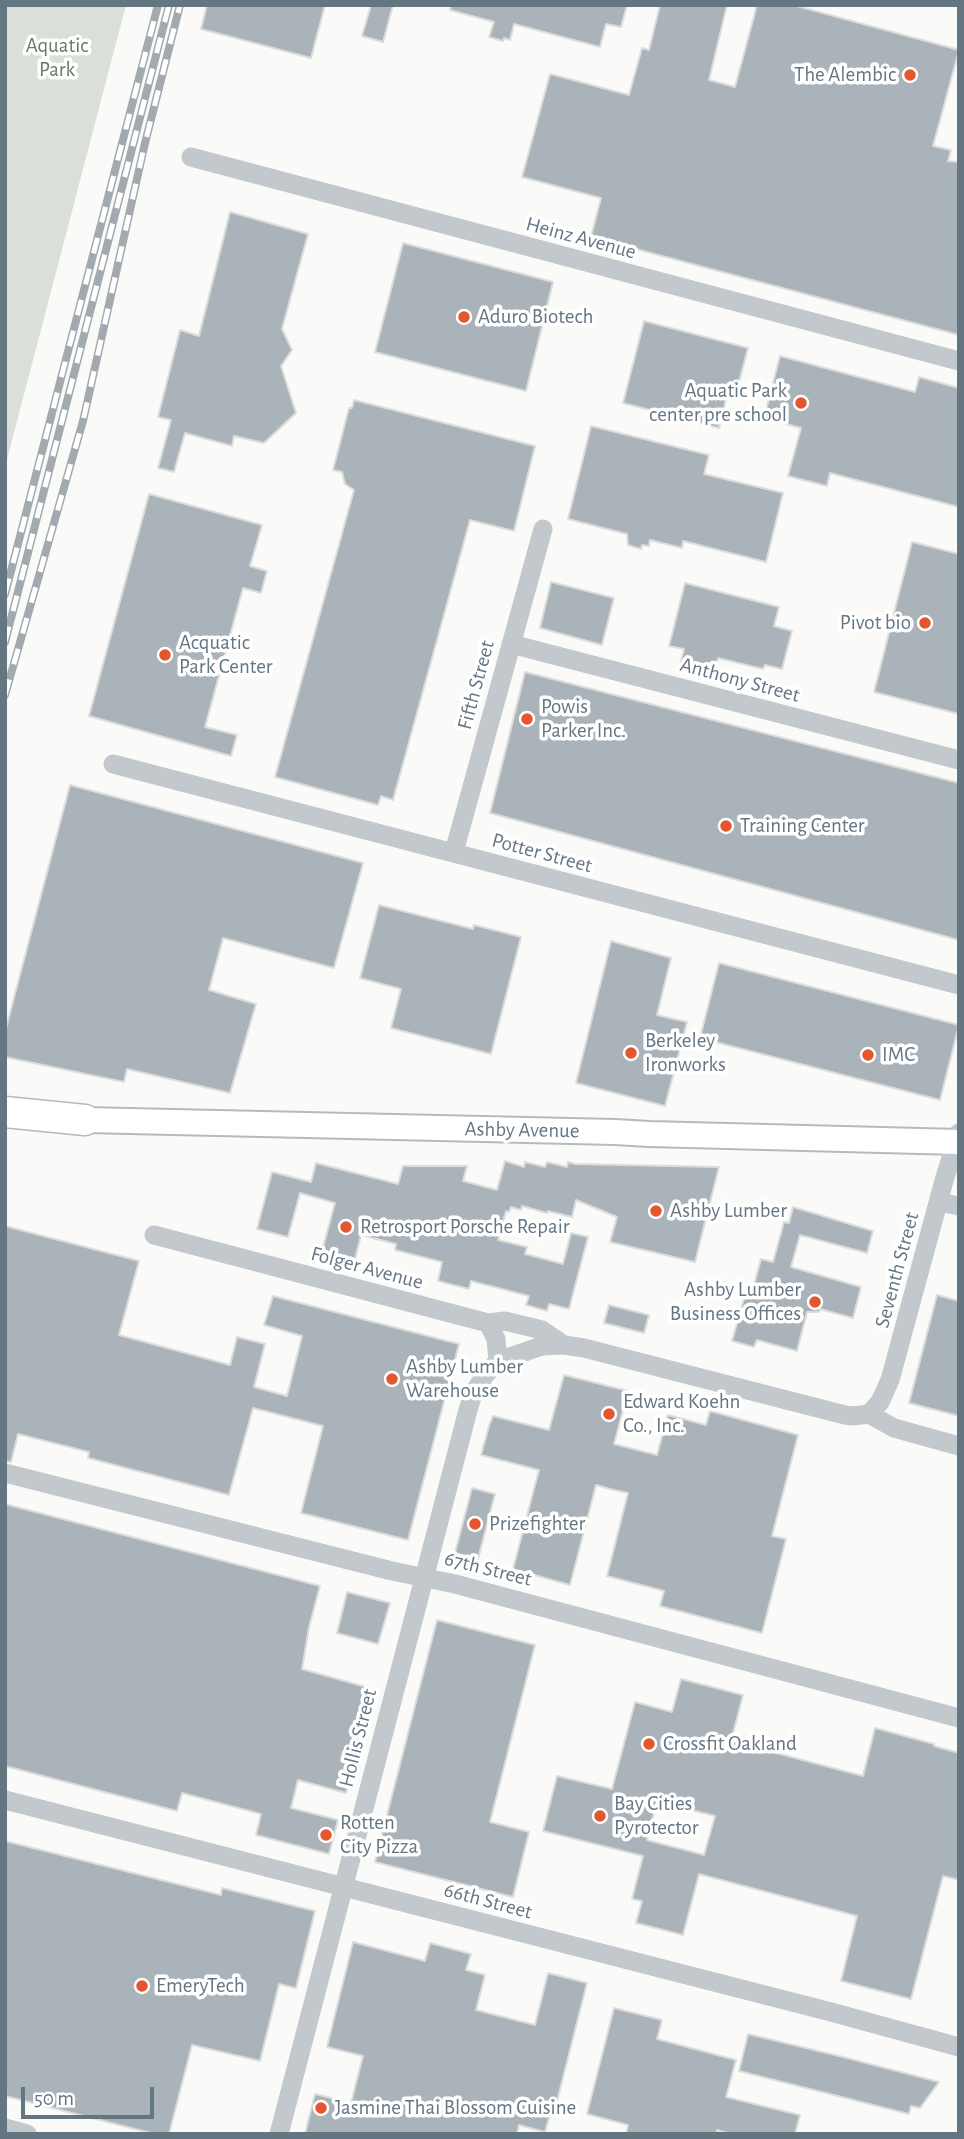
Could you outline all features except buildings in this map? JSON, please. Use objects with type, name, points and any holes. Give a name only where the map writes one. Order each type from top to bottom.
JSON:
[{"type":"highway","points":[[5,1112],[85,1120]]},
{"type":"highway","points":[[5,1125],[85,1120]]},
{"type":"main road","name":"Ashby Avenue","points":[[85,1120],[958,1139]]},
{"type":"street","name":"Heinz Avenue","points":[[191,157],[959,361]]},
{"type":"street","name":"Fifth Street","points":[[454,852],[543,529]]},
{"type":"street","name":"Anthony Street","points":[[510,644],[959,760]]},
{"type":"street","name":"Potter Street","points":[[113,764],[959,985]]},
{"type":"street","name":"Seventh Street","points":[[869,1414],[880,1402],[890,1380],[958,1139]]},
{"type":"street","points":[[939,1202],[959,1206]]},
{"type":"street","name":"Folger Avenue","points":[[154,1235],[488,1323],[505,1321],[542,1330],[564,1346]]},
{"type":"street","points":[[488,1323],[496,1339],[498,1361]]},
{"type":"street","name":"Folger Avenue","points":[[523,1351],[542,1346],[591,1350],[845,1415],[869,1414],[894,1428],[959,1446]]},
{"type":"street","name":"Hollis Street","points":[[279,2134],[473,1394],[485,1374],[498,1361],[523,1351]]},
{"type":"street","name":"67th Street","points":[[5,1473],[424,1577],[959,1717]]},
{"type":"street","name":"66th Street","points":[[5,1800],[807,2005],[959,2047]]},
{"type":"street","points":[[5,2128],[27,2134]]},
{"type":"green space","name":"Aquatic Park","points":[[5,5],[126,5],[5,467]]},
{"type":"railway","points":[[5,594],[158,5]]},
{"type":"railway","points":[[5,642],[169,5]]},
{"type":"railway","points":[[5,695],[83,421],[145,143],[180,5]]},
{"type":"place","name":"The Alembic","points":[[910,75]]},
{"type":"place","name":"Aduro Biotech","points":[[464,317]]},
{"type":"place","name":"Aquatic Park center pre school","points":[[801,403]]},
{"type":"place","name":"Pivot bio","points":[[925,623]]},
{"type":"place","name":"Acquatic Park Center","points":[[165,655]]},
{"type":"place","name":"Powis Parker Inc.","points":[[527,719]]},
{"type":"place","name":"Training Center","points":[[726,826]]},
{"type":"place","name":"Berkeley Ironworks","points":[[631,1053]]},
{"type":"place","name":"IMC","points":[[868,1055]]},
{"type":"place","name":"Ashby Lumber","points":[[656,1211]]},
{"type":"place","name":"Retrosport Porsche Repair","points":[[346,1227]]},
{"type":"place","name":"Ashby Lumber Business Offices","points":[[815,1302]]},
{"type":"place","name":"Ashby Lumber Warehouse","points":[[392,1379]]},
{"type":"place","name":"Edward Koehn Co., Inc.","points":[[609,1414]]},
{"type":"place","name":"Prizefighter","points":[[475,1524]]},
{"type":"place","name":"Crossfit Oakland","points":[[649,1744]]},
{"type":"place","name":"Bay Cities Pyrotector","points":[[600,1816]]},
{"type":"place","name":"Rotten City Pizza","points":[[326,1835]]},
{"type":"place","name":"EmeryTech","points":[[142,1986]]},
{"type":"place","name":"Jasmine Thai Blossom Cuisine","points":[[321,2108]]}]
